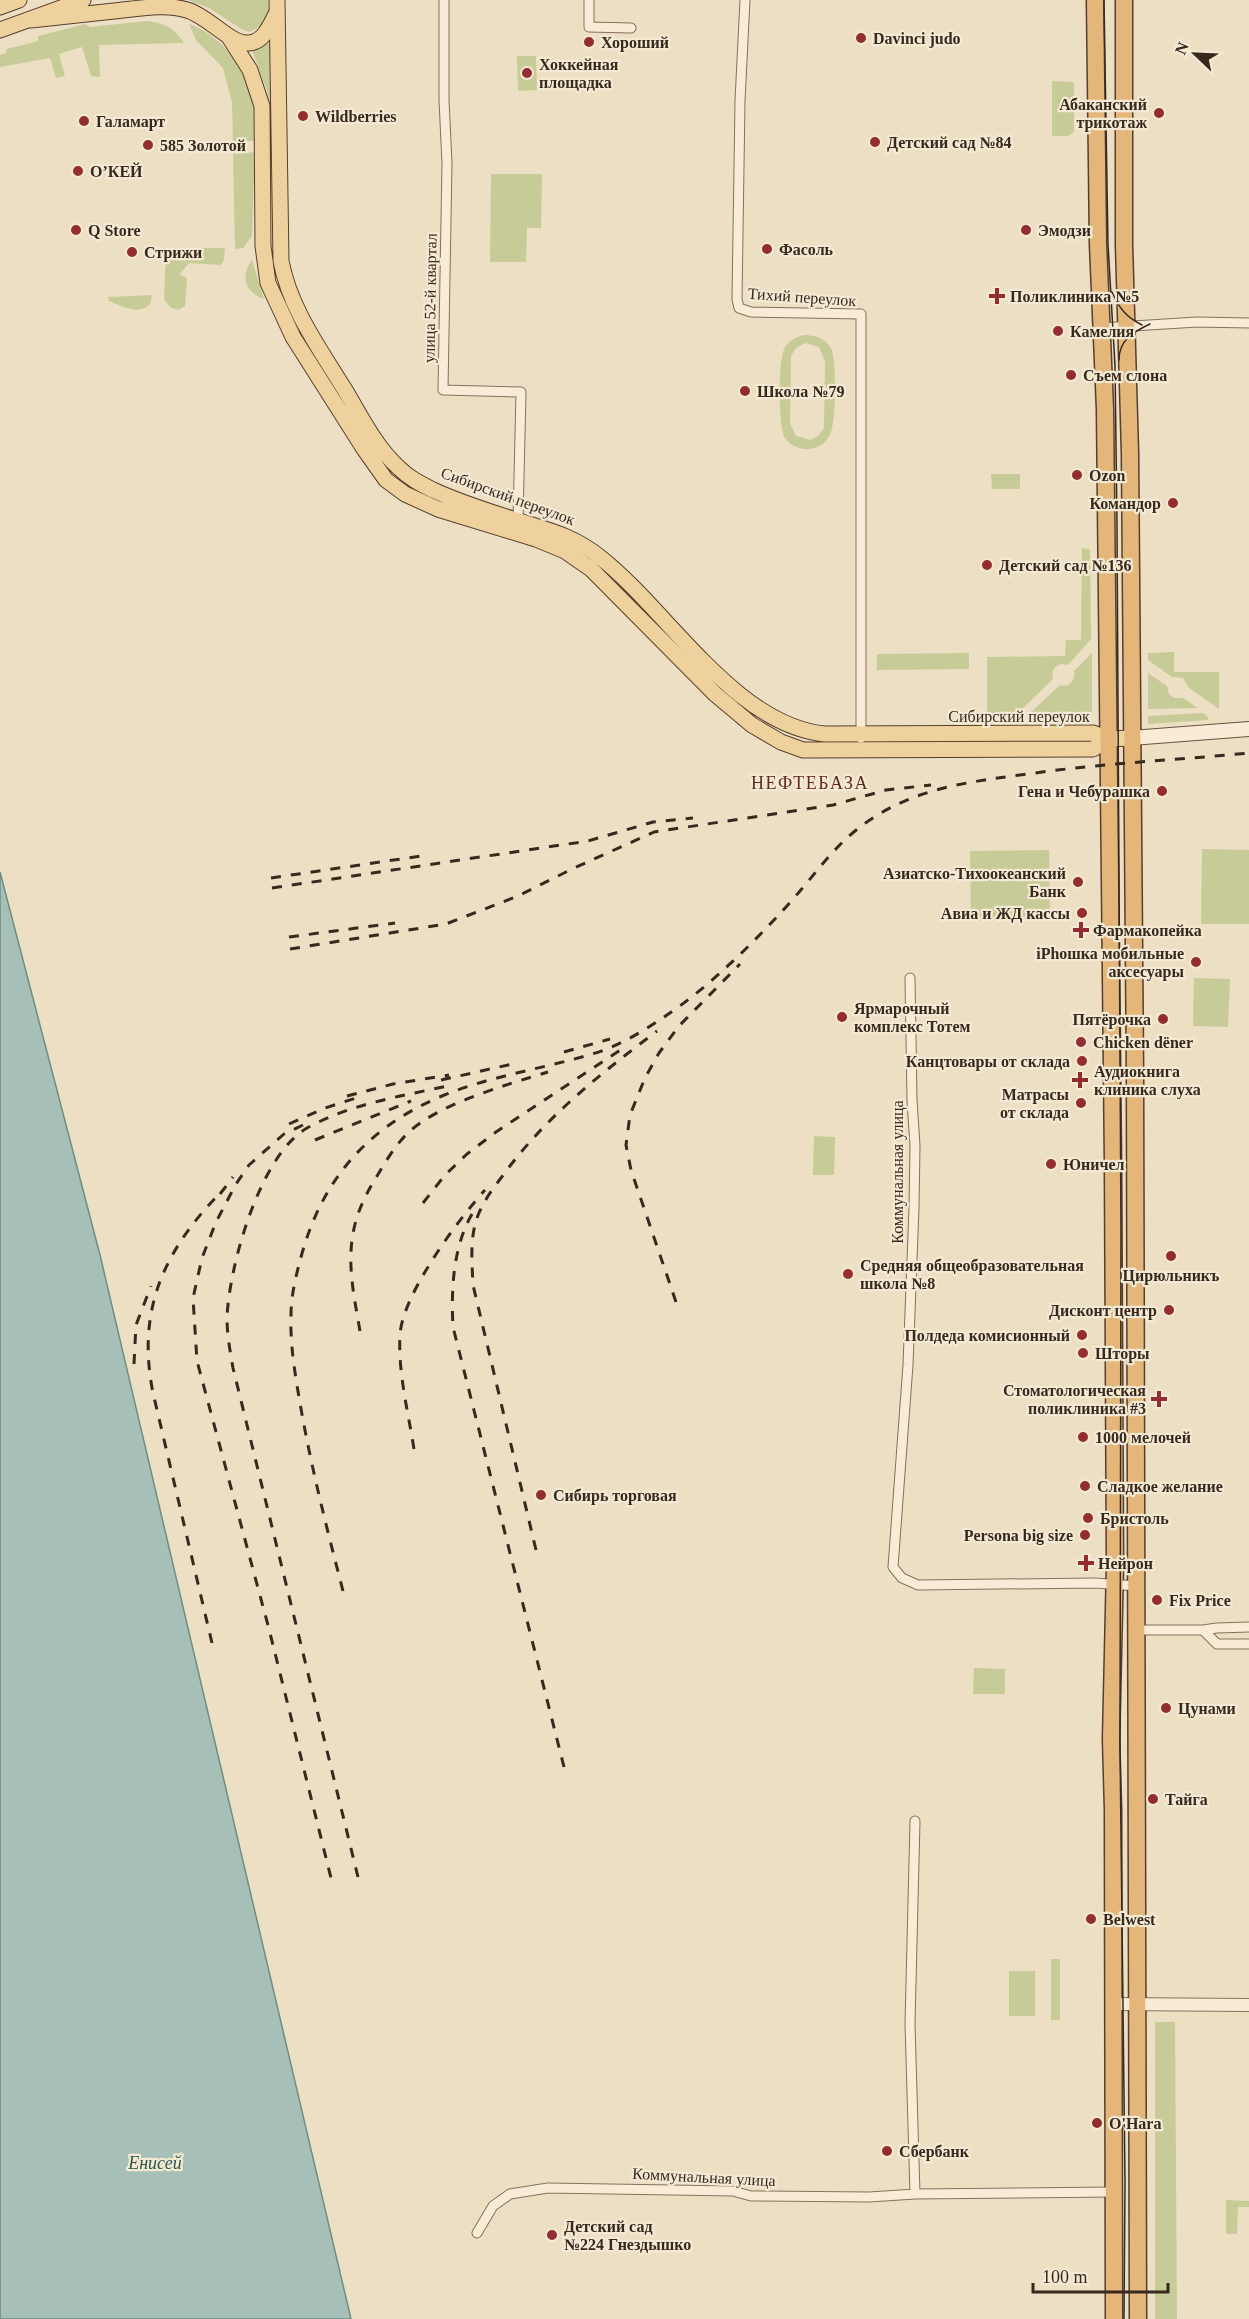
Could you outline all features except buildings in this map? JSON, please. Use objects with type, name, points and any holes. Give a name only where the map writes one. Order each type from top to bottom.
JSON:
[{"type":"highway","points":[[1095,0],[1101,328],[1105,409],[1113,1164],[1114,1585],[1111,1739],[1114,2319]]},
{"type":"highway","points":[[1124,0],[1124,244],[1134,326],[1130,474],[1137,1586],[1138,2319]]},
{"type":"main road","points":[[0,7],[19,0]]},
{"type":"main road","points":[[0,30],[83,0]]},
{"type":"main road","points":[[31,20],[151,7],[178,8],[199,15],[229,37],[244,43],[260,39],[271,25],[277,6]]},
{"type":"main road","name":"Сибирский переулок","points":[[277,6],[281,261],[286,304],[293,337],[369,445],[440,502],[564,551],[591,569],[715,694],[752,725],[803,750],[861,741],[1093,733],[1108,739],[1131,738]]},
{"type":"main road","name":"Сибирский переулок","points":[[229,37],[250,70],[262,106],[263,246],[268,283],[286,304]]},
{"type":"main road","name":"Сибирский переулок","points":[[440,502],[568,536],[603,559],[726,682],[754,705],[786,724],[807,732],[861,741]]},
{"type":"main road","points":[[1131,738],[1249,729]]},
{"type":"street","name":"улица 52-й квартал","points":[[444,0],[447,175],[443,390],[521,392],[518,521]]},
{"type":"street","points":[[589,0],[589,27],[631,28]]},
{"type":"street","name":"Тихий переулок","points":[[745,0],[740,101],[737,299],[739,308],[751,312],[861,314],[861,741]]},
{"type":"street","points":[[1101,328],[1197,322],[1249,323]]},
{"type":"street","name":"Коммунальная улица","points":[[910,978],[915,1146],[914,1198],[908,1365],[893,1567],[902,1578],[918,1585],[1052,1583],[1114,1585]]},
{"type":"street","points":[[1114,1585],[1137,1586]]},
{"type":"street","points":[[1137,1630],[1249,1627]]},
{"type":"street","points":[[1203,1630],[1217,1644],[1249,1644]]},
{"type":"street","points":[[915,1821],[910,2024],[915,2194]]},
{"type":"street","points":[[1114,2004],[1249,2005]]},
{"type":"street","name":"Коммунальная улица","points":[[477,2234],[493,2205],[510,2194],[548,2188],[733,2191],[751,2196],[869,2197],[915,2194],[1115,2192]]},
{"type":"green space","points":[[188,0],[268,0],[269,14],[261,26],[250,32],[243,30],[209,8]]},
{"type":"green space","points":[[146,21],[168,27],[177,33],[184,43],[99,45],[100,77],[91,76],[82,47],[59,54],[65,76],[56,78],[50,58],[0,67],[0,55],[6,53],[7,49],[38,41],[38,36],[85,24],[90,27]]},
{"type":"green space","points":[[189,24],[213,37],[233,57],[241,69],[251,95],[255,116],[255,141],[233,141],[232,102],[223,68],[196,40]]},
{"type":"green space","points":[[272,41],[274,92],[271,111],[267,91],[252,50]]},
{"type":"green space","name":"Хоккейная площадка","points":[[517,56],[536,56],[537,90],[518,91]]},
{"type":"green space","points":[[1052,81],[1074,84],[1074,132],[1068,136],[1052,136]]},
{"type":"green space","points":[[255,152],[252,236],[243,248],[235,249],[233,154]]},
{"type":"green space","points":[[491,174],[542,174],[541,228],[527,228],[526,262],[490,262]]},
{"type":"green space","points":[[225,248],[221,265],[189,263],[179,275],[186,277],[187,280],[185,306],[178,310],[170,307],[164,299],[166,254],[168,250]]},
{"type":"green space","points":[[252,260],[264,299],[252,293],[246,283],[246,272]]},
{"type":"green space","points":[[152,295],[150,304],[146,308],[136,310],[109,301],[108,297]]},
{"type":"green space","points":[[804,335],[823,339],[831,348],[835,377],[835,405],[830,435],[824,443],[809,449],[802,449],[785,438],[780,408],[781,365],[785,347],[793,339]],"holes":[[[805,343],[819,347],[825,361],[824,428],[818,436],[810,440],[796,436],[790,423],[791,356],[796,348]]]},
{"type":"green space","points":[[991,474],[1020,474],[1020,489],[992,489]]},
{"type":"green space","points":[[1082,548],[1090,549],[1091,639],[1068,665],[1062,664],[1055,668],[1052,674],[1053,679],[1015,716],[987,716],[987,657],[1065,656],[1066,640],[1081,640]]},
{"type":"green space","points":[[1174,652],[1174,672],[1219,672],[1219,709],[1188,687],[1183,678],[1172,677],[1148,660],[1148,653]]},
{"type":"green space","points":[[969,653],[969,669],[877,670],[877,654]]},
{"type":"green space","points":[[1092,653],[1092,712],[1030,713],[1060,685],[1071,683],[1074,671]]},
{"type":"green space","points":[[1148,673],[1167,686],[1169,694],[1174,698],[1183,698],[1198,708],[1148,709]]},
{"type":"green space","points":[[1203,713],[1208,720],[1148,724],[1148,716]]},
{"type":"green space","points":[[1202,849],[1249,850],[1249,924],[1201,924]]},
{"type":"green space","points":[[1049,850],[1050,920],[971,921],[970,851]]},
{"type":"green space","points":[[1194,978],[1230,979],[1228,1027],[1193,1026]]},
{"type":"green space","points":[[814,1136],[835,1137],[834,1175],[813,1175]]},
{"type":"green space","points":[[974,1668],[1005,1669],[1005,1694],[973,1694]]},
{"type":"green space","points":[[1051,1959],[1060,1959],[1060,2020],[1051,2020]]},
{"type":"green space","points":[[1009,1971],[1035,1971],[1035,2016],[1009,2016]]},
{"type":"green space","points":[[1155,2022],[1175,2022],[1177,2319],[1155,2319]]},
{"type":"green space","points":[[1226,2200],[1249,2201],[1249,2207],[1238,2207],[1237,2234],[1226,2234]]},
{"type":"water","name":"Енисей","points":[[0,872],[100,1255],[351,2319],[0,2319]]},
{"type":"tram line","points":[[1104,0],[1108,244],[1115,366],[1117,526],[1124,2319]]},
{"type":"tram line","points":[[1112,292],[1124,312],[1142,325]]},
{"type":"tram line","points":[[1119,360],[1124,342],[1138,330],[1150,324]]},
{"type":"railway","points":[[343,1591],[304,1427],[293,1359],[291,1308],[301,1257],[321,1203],[335,1180],[370,1140],[392,1123],[442,1096],[479,1083],[601,1051],[647,1028],[700,991],[736,958],[786,907],[847,838],[876,816],[897,805],[940,789],[987,780],[1088,767],[1249,753]]},
{"type":"railway","points":[[290,949],[446,924],[518,896],[654,832],[833,805],[886,790],[931,785]]},
{"type":"railway","points":[[272,888],[588,841],[653,822],[693,818]]},
{"type":"railway","points":[[271,878],[428,855]]},
{"type":"railway","points":[[289,937],[395,923]]},
{"type":"railway","points":[[676,1302],[631,1170],[626,1145],[630,1115],[645,1078],[659,1053],[679,1026],[740,964]]},
{"type":"railway","points":[[536,1550],[473,1285],[474,1229],[490,1193],[535,1136],[573,1098],[657,1031]]},
{"type":"railway","points":[[564,1052],[610,1039]]},
{"type":"railway","points":[[423,1203],[445,1175],[467,1154],[496,1132],[622,1049]]},
{"type":"railway","points":[[441,1080],[517,1063]]},
{"type":"railway","points":[[360,1331],[351,1274],[353,1231],[364,1199],[396,1147],[409,1132],[437,1112],[475,1096],[548,1072]]},
{"type":"railway","points":[[347,1096],[393,1084],[449,1075]]},
{"type":"railway","points":[[358,1877],[233,1368],[227,1324],[229,1296],[250,1214],[275,1162],[290,1142],[307,1128],[342,1112],[378,1101],[452,1085]]},
{"type":"railway","points":[[289,1124],[325,1108],[356,1098]]},
{"type":"railway","points":[[315,1140],[411,1101]]},
{"type":"railway","points":[[303,1125],[284,1134],[249,1165],[236,1184],[216,1222],[202,1258],[193,1298],[197,1361],[269,1629],[331,1878]]},
{"type":"railway","points":[[220,1194],[233,1177]]},
{"type":"railway","points":[[212,1643],[153,1393],[149,1362],[149,1334],[152,1307],[171,1257],[186,1233],[225,1188]]},
{"type":"railway","points":[[414,1449],[400,1364],[400,1335],[403,1319],[410,1300],[433,1259],[485,1190]]},
{"type":"railway","points":[[472,1214],[457,1254],[452,1298],[453,1327],[564,1767]]},
{"type":"railway","points":[[134,1364],[136,1325],[151,1286]]},
{"type":"place","name":"Davinci judo","points":[[861,38]]},
{"type":"place","name":"Хороший","points":[[589,42]]},
{"type":"place","name":"Хоккейная площадка","points":[[527,73]]},
{"type":"place","name":"Абаканский трикотаж","points":[[1159,113]]},
{"type":"place","name":"Wildberries","points":[[303,116]]},
{"type":"place","name":"Галамарт","points":[[84,121]]},
{"type":"place","name":"Детский сад №84","points":[[875,142]]},
{"type":"place","name":"585 Золотой","points":[[148,145]]},
{"type":"place","name":"О’КЕЙ","points":[[78,171]]},
{"type":"place","name":"Q Store","points":[[76,230]]},
{"type":"place","name":"Эмодзи","points":[[1026,230]]},
{"type":"place","name":"Фасоль","points":[[767,249]]},
{"type":"place","name":"Стрижи","points":[[132,252]]},
{"type":"place","name":"Поликлиника №5","points":[[997,296]]},
{"type":"place","name":"Камелия","points":[[1058,331]]},
{"type":"place","name":"Съем слона","points":[[1071,375]]},
{"type":"place","name":"Школа №79","points":[[745,391]]},
{"type":"place","name":"Ozon","points":[[1077,475]]},
{"type":"place","name":"Командор","points":[[1173,503]]},
{"type":"place","name":"Детский сад №136","points":[[987,565]]},
{"type":"place","name":"Гена и Чебурашка","points":[[1162,791]]},
{"type":"place","name":"Азиатско-Тихоокеанский Банк","points":[[1078,882]]},
{"type":"place","name":"Авиа и ЖД кассы","points":[[1082,913]]},
{"type":"place","name":"Фармакопейка","points":[[1081,930]]},
{"type":"place","name":"iPhoшка мобильные аксесуары","points":[[1196,962]]},
{"type":"place","name":"Ярмарочный комплекс Тотем","points":[[842,1017]]},
{"type":"place","name":"Пятёрочка","points":[[1163,1019]]},
{"type":"place","name":"Chicken dëner","points":[[1081,1042]]},
{"type":"place","name":"Канцтовары от склада","points":[[1082,1061]]},
{"type":"place","name":"Аудиокнига клиника слуха","points":[[1080,1080]]},
{"type":"place","name":"Матрасы от склада","points":[[1081,1103]]},
{"type":"place","name":"Юничел","points":[[1051,1164]]},
{"type":"place","name":"Цирюльникъ","points":[[1171,1256]]},
{"type":"place","name":"Средняя общеобразовательная школа №8","points":[[848,1274]]},
{"type":"place","name":"Дисконт центр","points":[[1169,1310]]},
{"type":"place","name":"Полдеда комисионный","points":[[1082,1335]]},
{"type":"place","name":"Шторы","points":[[1083,1353]]},
{"type":"place","name":"Стоматологическая поликлиника #3","points":[[1159,1399]]},
{"type":"place","name":"1000 мелочей","points":[[1083,1437]]},
{"type":"place","name":"Сладкое желание","points":[[1085,1486]]},
{"type":"place","name":"Сибирь торговая","points":[[541,1495]]},
{"type":"place","name":"Бристоль","points":[[1088,1518]]},
{"type":"place","name":"Persona big size","points":[[1085,1535]]},
{"type":"place","name":"Нейрон","points":[[1086,1563]]},
{"type":"place","name":"Fix Price","points":[[1157,1600]]},
{"type":"place","name":"Цунами","points":[[1166,1708]]},
{"type":"place","name":"Тайга","points":[[1153,1799]]},
{"type":"place","name":"Belwest","points":[[1091,1919]]},
{"type":"place","name":"O'Hara","points":[[1097,2123]]},
{"type":"place","name":"Сбербанк","points":[[887,2151]]},
{"type":"place","name":"Детский сад №224 Гнездышко","points":[[552,2235]]},
{"type":"district","name":"НЕФТЕБАЗА","points":[[810,783]]}]
